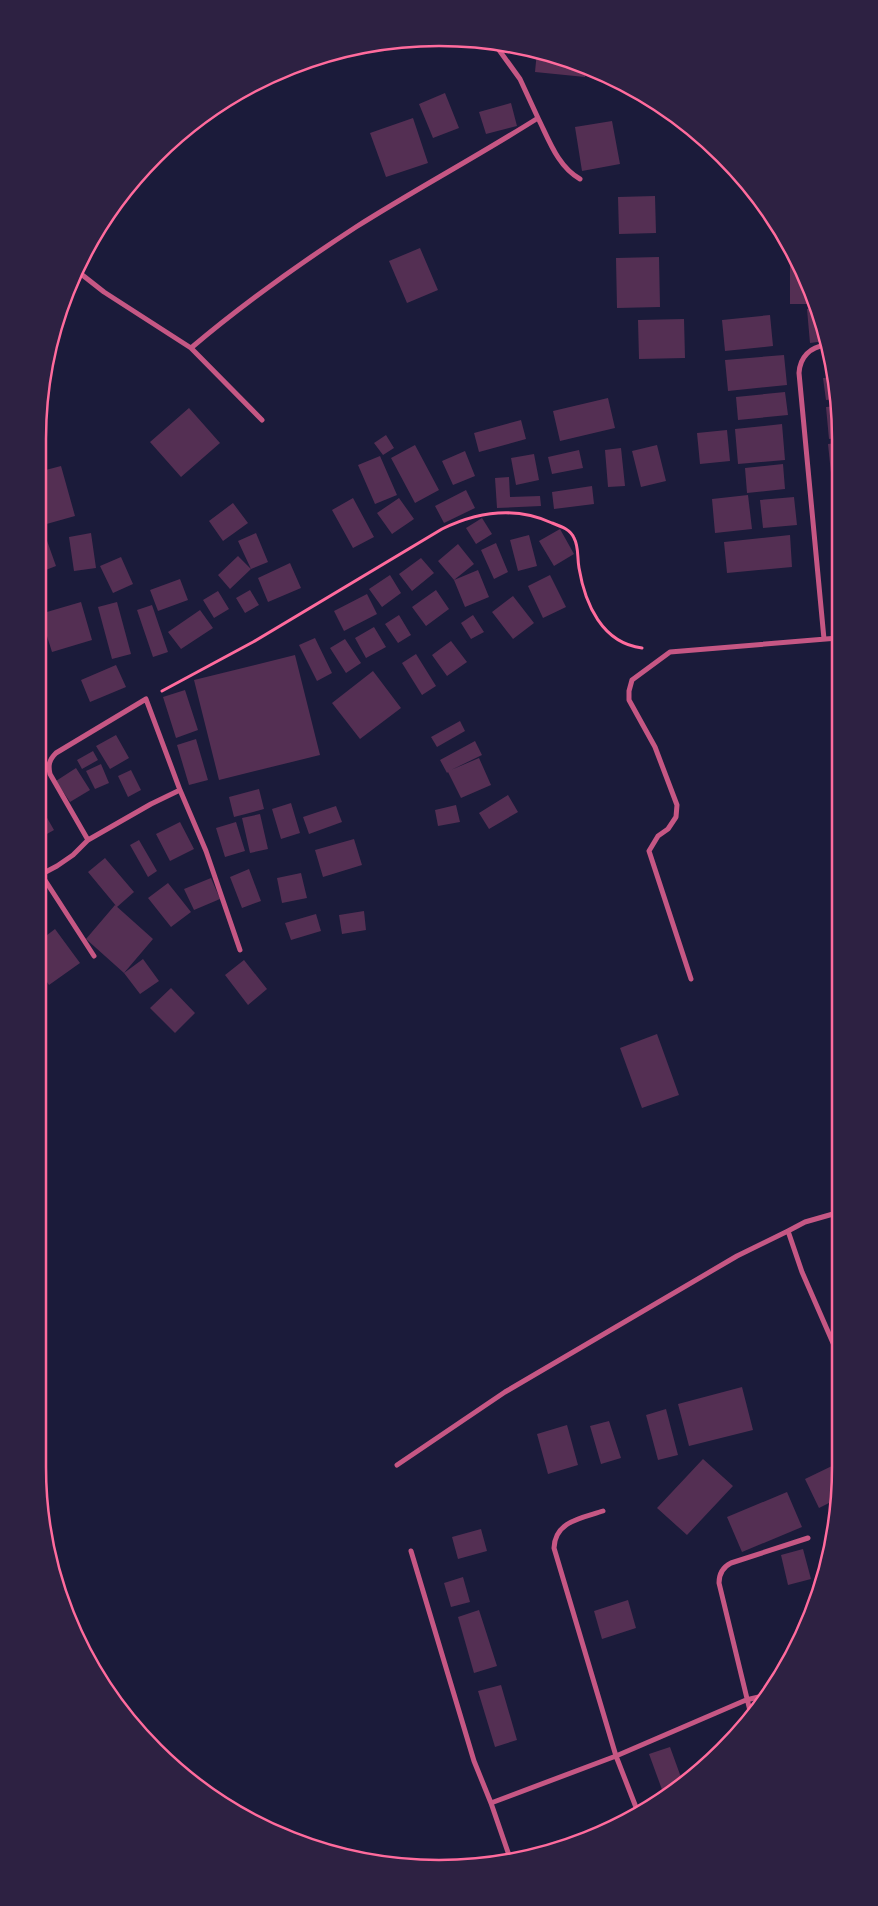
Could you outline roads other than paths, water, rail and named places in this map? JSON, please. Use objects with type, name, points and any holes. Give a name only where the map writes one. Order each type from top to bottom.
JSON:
[{"type":"street","points":[[500,52],[520,80],[563,165],[570,174],[580,179]]},
{"type":"street","points":[[191,348],[258,294],[329,245],[538,118]]},
{"type":"street","points":[[82,275],[104,292],[191,348],[262,420]]},
{"type":"street","points":[[820,347],[805,356],[800,364],[799,378],[824,639]]},
{"type":"street","points":[[691,979],[648,851],[658,836],[668,829],[676,817],[677,805],[655,746],[629,700],[632,680],[670,652],[832,638]]},
{"type":"street","points":[[88,840],[50,774],[50,760],[56,753],[146,699],[180,790],[206,851],[240,950]]},
{"type":"street","points":[[46,871],[73,855],[88,840],[151,804],[180,790]]},
{"type":"street","points":[[46,885],[94,956]]},
{"type":"street","points":[[398,1465],[505,1392],[736,1256],[805,1222],[832,1214]]},
{"type":"street","points":[[788,1230],[802,1272],[832,1341]]},
{"type":"street","points":[[603,1511],[563,1526],[556,1536],[554,1548],[616,1756],[636,1807]]},
{"type":"street","points":[[749,1709],[720,1583],[721,1574],[726,1566],[731,1563],[808,1538]]},
{"type":"street","points":[[411,1551],[474,1761],[508,1853]]},
{"type":"street","points":[[491,1803],[616,1756],[746,1700],[757,1697]]}]
